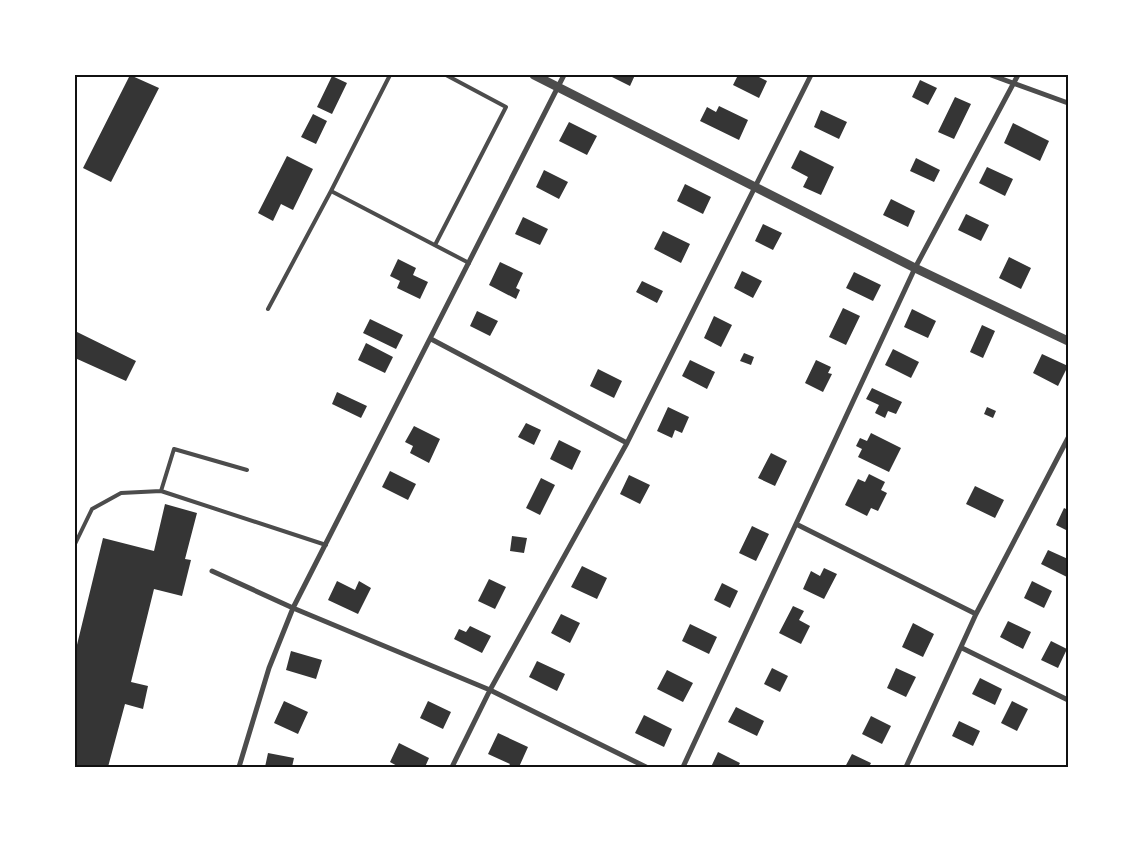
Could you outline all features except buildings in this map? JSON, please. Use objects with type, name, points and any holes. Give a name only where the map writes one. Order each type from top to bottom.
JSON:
[{"type":"street","points":[[534,75],[915,268],[1068,341]]},
{"type":"street","points":[[239,767],[269,668],[293,608],[564,75]]},
{"type":"street","points":[[452,767],[490,690],[627,443],[811,75]]},
{"type":"street","points":[[991,75],[1068,103]]},
{"type":"street","points":[[683,767],[915,268],[1018,75]]},
{"type":"street","points":[[431,339],[627,443]]},
{"type":"street","points":[[906,767],[976,614],[1068,438]]},
{"type":"street","points":[[796,524],[976,614]]},
{"type":"street","points":[[212,570],[293,608],[490,690],[646,767]]},
{"type":"street","points":[[962,648],[1068,700]]},
{"type":"lane","points":[[268,309],[390,75]]},
{"type":"lane","points":[[435,245],[506,107],[446,75]]},
{"type":"lane","points":[[331,191],[470,263]]},
{"type":"lane","points":[[161,490],[174,449],[247,470]]},
{"type":"lane","points":[[75,544],[92,509],[121,493],[161,490],[326,545]]}]
